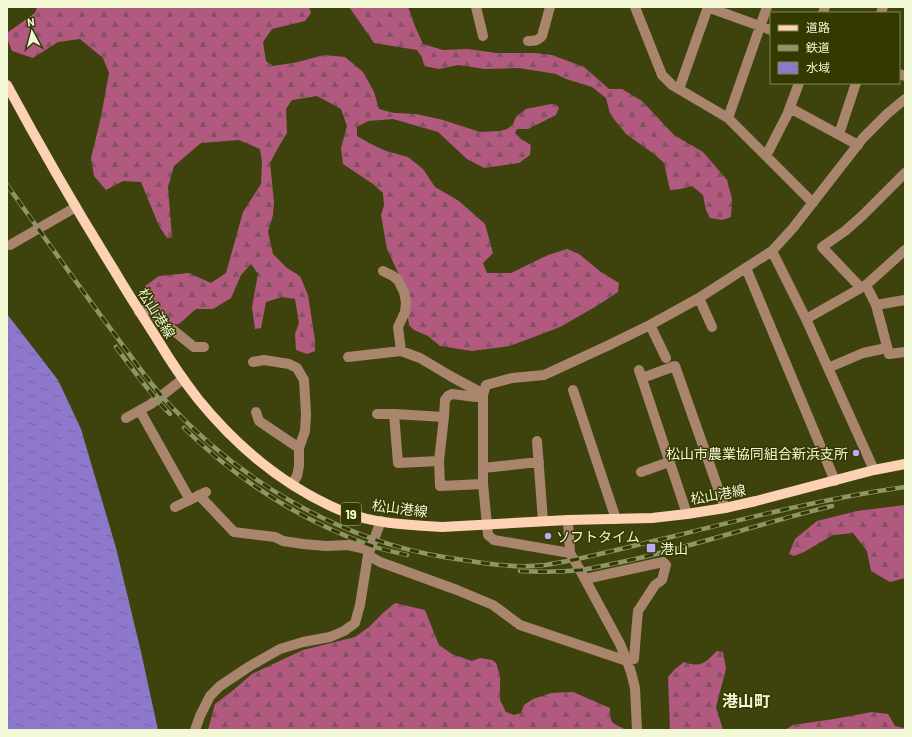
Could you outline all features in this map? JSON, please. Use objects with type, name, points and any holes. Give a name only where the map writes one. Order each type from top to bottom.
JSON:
[{"type":"main road","name":"松山港線","points":[[7,85],[76,207],[139,312],[183,379],[220,424],[240,444],[274,472],[324,503],[361,517],[403,524],[442,527],[543,521],[652,518],[686,514],[756,502],[874,470],[905,464]]},
{"type":"street","points":[[476,7],[483,36]]},
{"type":"street","points":[[528,41],[536,41],[542,36],[550,7]]},
{"type":"street","points":[[635,7],[662,76],[672,85],[728,118],[813,203]]},
{"type":"street","points":[[679,89],[707,7],[770,30]]},
{"type":"street","points":[[728,118],[767,7]]},
{"type":"street","points":[[766,156],[787,115],[799,84]]},
{"type":"street","points":[[839,134],[856,84]]},
{"type":"street","points":[[570,553],[494,540],[488,535],[483,484],[483,395],[486,385],[512,378],[544,375],[650,325],[699,298],[772,251],[793,228],[863,138],[887,114],[905,99]]},
{"type":"street","points":[[790,108],[858,145]]},
{"type":"street","points":[[905,173],[862,216],[845,231],[822,247],[863,286],[876,305],[889,354],[905,352]]},
{"type":"street","points":[[10,245],[76,207]]},
{"type":"street","points":[[806,319],[863,286],[905,250]]},
{"type":"street","points":[[772,251],[806,319],[874,470]]},
{"type":"street","points":[[746,268],[834,481]]},
{"type":"street","points":[[383,271],[398,280],[404,292],[406,302],[405,312],[398,327],[401,351]]},
{"type":"street","points":[[699,298],[712,327]]},
{"type":"street","points":[[876,305],[905,300]]},
{"type":"street","points":[[139,312],[149,308],[164,326],[173,330],[194,347],[204,347]]},
{"type":"street","points":[[650,325],[666,358]]},
{"type":"street","points":[[828,368],[863,353],[887,348]]},
{"type":"street","points":[[348,357],[401,351],[420,358],[483,395]]},
{"type":"street","points":[[253,362],[264,360],[289,364],[296,368],[304,380],[306,414],[305,431],[299,448],[299,466],[297,476],[292,484]]},
{"type":"street","points":[[686,514],[641,374],[675,366],[725,508]]},
{"type":"street","points":[[126,418],[152,404],[183,379]]},
{"type":"street","points":[[573,390],[616,519]]},
{"type":"street","points":[[483,395],[476,397],[452,394],[445,400],[438,461],[440,486],[483,484]]},
{"type":"street","points":[[140,411],[198,496],[234,532],[275,537],[283,541],[303,544],[326,546],[348,545],[369,553],[380,562],[457,590],[493,605],[520,625],[627,661],[634,659],[638,611],[655,585],[662,580],[666,565],[663,562],[585,579]]},
{"type":"street","points":[[256,412],[259,421],[299,448]]},
{"type":"street","points":[[377,414],[444,417]]},
{"type":"street","points":[[394,414],[398,463],[438,461]]},
{"type":"street","points":[[537,441],[543,521]]},
{"type":"street","points":[[483,468],[539,462]]},
{"type":"street","points":[[641,472],[669,462]]},
{"type":"street","points":[[175,507],[198,496]]},
{"type":"street","points":[[568,520],[570,553],[620,644],[631,672],[635,688],[637,730]]},
{"type":"street","points":[[195,730],[210,696],[220,686],[250,666],[280,649],[303,642],[330,637],[344,631],[355,622],[360,605],[369,553],[381,521]]},
{"type":"green space","points":[[37,7],[309,7],[311,13],[305,21],[272,29],[263,42],[266,61],[273,66],[298,62],[324,55],[345,57],[363,72],[374,92],[379,109],[394,113],[416,114],[443,120],[480,132],[500,131],[507,129],[513,124],[516,117],[526,109],[551,104],[557,105],[559,108],[556,115],[528,129],[517,129],[515,133],[531,145],[530,155],[519,163],[484,168],[467,159],[438,132],[393,119],[368,121],[357,127],[357,136],[386,151],[408,157],[423,169],[435,187],[459,201],[485,224],[493,253],[483,263],[487,273],[511,273],[548,255],[567,249],[579,254],[601,272],[619,283],[618,292],[560,327],[510,346],[472,351],[440,346],[428,336],[414,330],[409,325],[399,275],[387,249],[381,215],[384,205],[383,193],[373,184],[343,164],[341,148],[347,126],[341,109],[317,96],[292,100],[286,109],[287,133],[270,163],[274,202],[273,215],[268,232],[273,254],[287,268],[300,276],[308,295],[315,340],[315,351],[307,354],[296,350],[295,334],[299,323],[295,299],[282,297],[266,302],[261,328],[255,329],[252,307],[258,274],[251,264],[241,275],[231,298],[213,309],[196,309],[179,324],[165,325],[145,286],[159,276],[189,273],[211,283],[226,273],[243,212],[261,184],[262,162],[260,149],[239,140],[201,143],[174,166],[168,187],[172,237],[167,238],[159,226],[141,182],[123,181],[106,190],[94,176],[91,158],[101,117],[109,73],[103,58],[80,39],[58,42],[33,58],[12,51],[7,38],[7,33],[35,13]]},
{"type":"green space","points":[[349,7],[407,7],[423,44],[443,50],[468,49],[496,53],[534,53],[552,55],[584,67],[609,89],[622,89],[642,101],[674,135],[703,152],[727,180],[732,199],[731,217],[722,220],[710,218],[706,210],[703,195],[692,186],[670,190],[664,163],[626,134],[610,114],[606,98],[592,87],[566,79],[556,74],[519,68],[485,69],[458,65],[439,69],[424,66],[422,57],[417,50],[374,43]]},
{"type":"green space","points":[[905,505],[905,578],[890,582],[871,571],[867,551],[853,533],[833,535],[804,552],[794,556],[789,554],[795,539],[817,521],[857,511]]},
{"type":"green space","points":[[395,603],[425,610],[439,645],[452,654],[472,661],[480,658],[492,660],[496,663],[500,676],[500,700],[506,712],[514,715],[521,713],[524,705],[533,699],[551,693],[573,692],[610,708],[610,716],[613,723],[624,730],[208,730],[215,704],[252,674],[303,650],[355,637],[369,627]]},
{"type":"green space","points":[[717,651],[723,652],[726,669],[716,707],[723,730],[670,730],[668,677],[684,662],[690,664],[702,663],[709,659]]},
{"type":"green space","points":[[872,712],[888,714],[895,726],[904,728],[905,726],[905,730],[785,730],[793,725]]},
{"type":"water","points":[[7,314],[58,380],[81,429],[116,548],[158,730],[7,730]]},
{"type":"railway","points":[[7,185],[148,380],[197,432],[227,458],[260,482],[294,503],[367,537],[405,549],[481,563],[507,566],[545,565],[592,556],[789,508],[876,491],[905,487]]},
{"type":"railway","points":[[116,347],[135,373],[170,414]]},
{"type":"railway","points":[[184,428],[204,447],[248,482],[296,511],[346,536],[376,547],[407,555]]},
{"type":"railway","points":[[520,571],[573,571],[608,565],[684,547],[832,506]]},
{"type":"place","name":"松山市農業協同組合新浜支所","points":[[856,453]]},
{"type":"place","name":"ソフトタイム","points":[[548,536]]},
{"type":"place","name":"港山","points":[[651,548]]},
{"type":"district","name":"港山町","points":[[746,700]]}]
